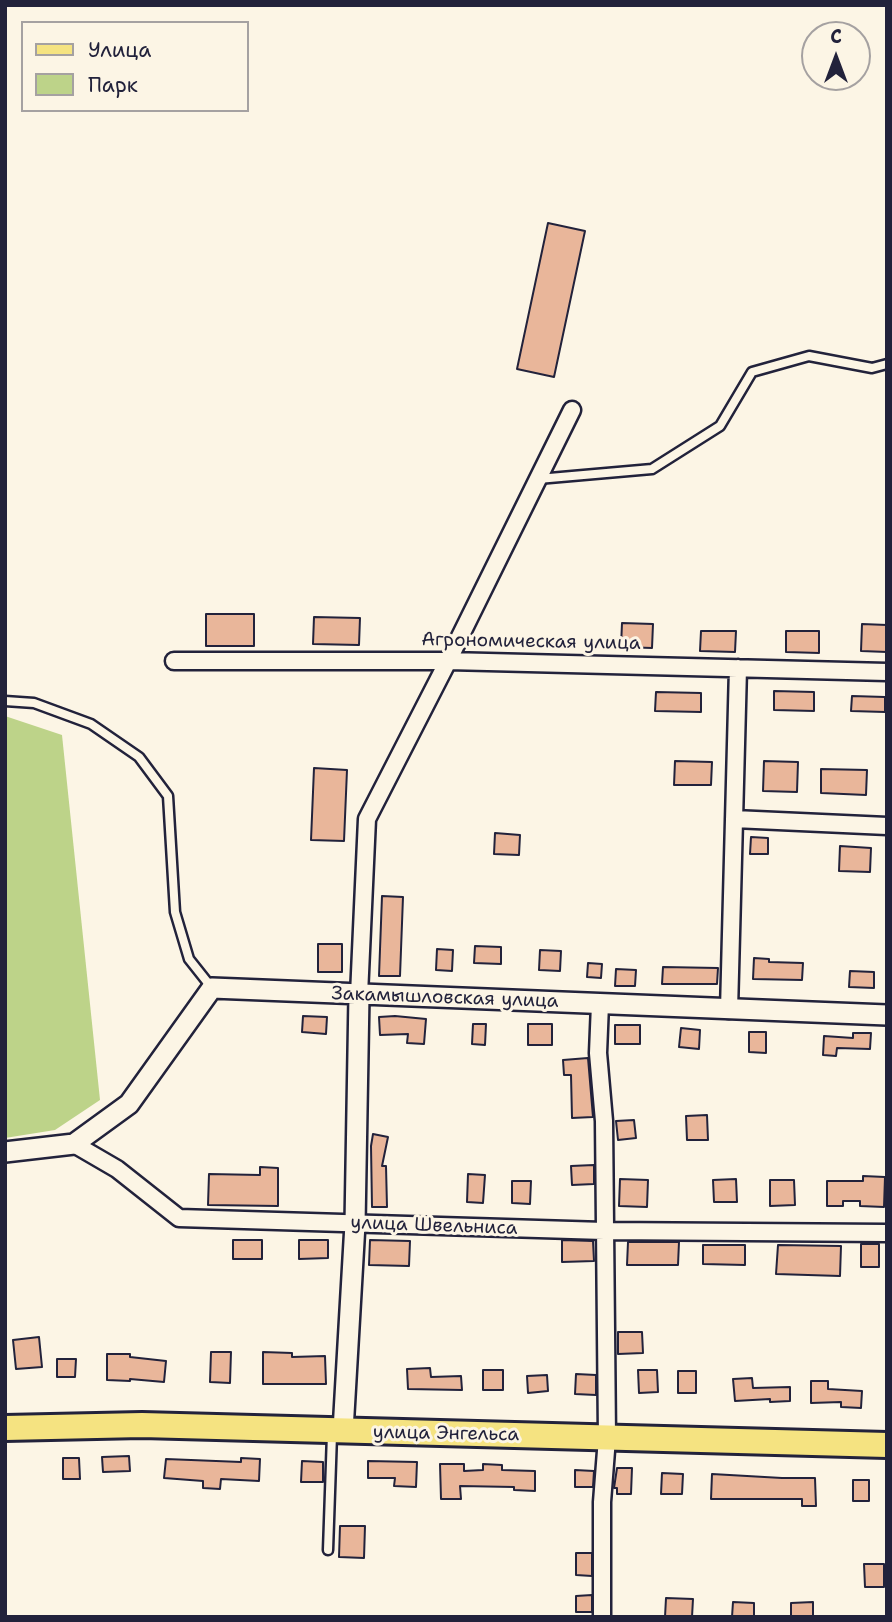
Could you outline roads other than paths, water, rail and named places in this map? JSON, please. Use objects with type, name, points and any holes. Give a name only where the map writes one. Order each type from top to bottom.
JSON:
[{"type":"main road","name":"улица Энгельса","points":[[5,1427],[142,1425],[887,1445]]},
{"type":"street","points":[[338,1431],[355,1224],[359,995],[367,819],[572,410]]},
{"type":"street","name":"Агрономическая улица","points":[[174,661],[448,660],[887,672]]},
{"type":"street","points":[[729,1010],[738,668]]},
{"type":"street","points":[[734,819],[887,826]]},
{"type":"street","points":[[5,1152],[74,1144],[129,1104],[212,988]]},
{"type":"street","name":"Закамышловская улица","points":[[212,988],[887,1015]]},
{"type":"street","points":[[600,1004],[598,1053],[604,1121],[607,1438],[602,1502],[602,1617]]},
{"type":"street","name":"улица Швельниса","points":[[74,1144],[117,1169],[179,1218],[604,1231],[887,1233]]},
{"type":"lane","points":[[538,479],[652,469],[720,426],[752,372],[809,356],[872,368],[887,364]]},
{"type":"lane","points":[[5,701],[34,703],[91,724],[139,757],[168,796],[176,912],[190,959],[212,988]]},
{"type":"lane","points":[[328,1550],[338,1431]]}]
